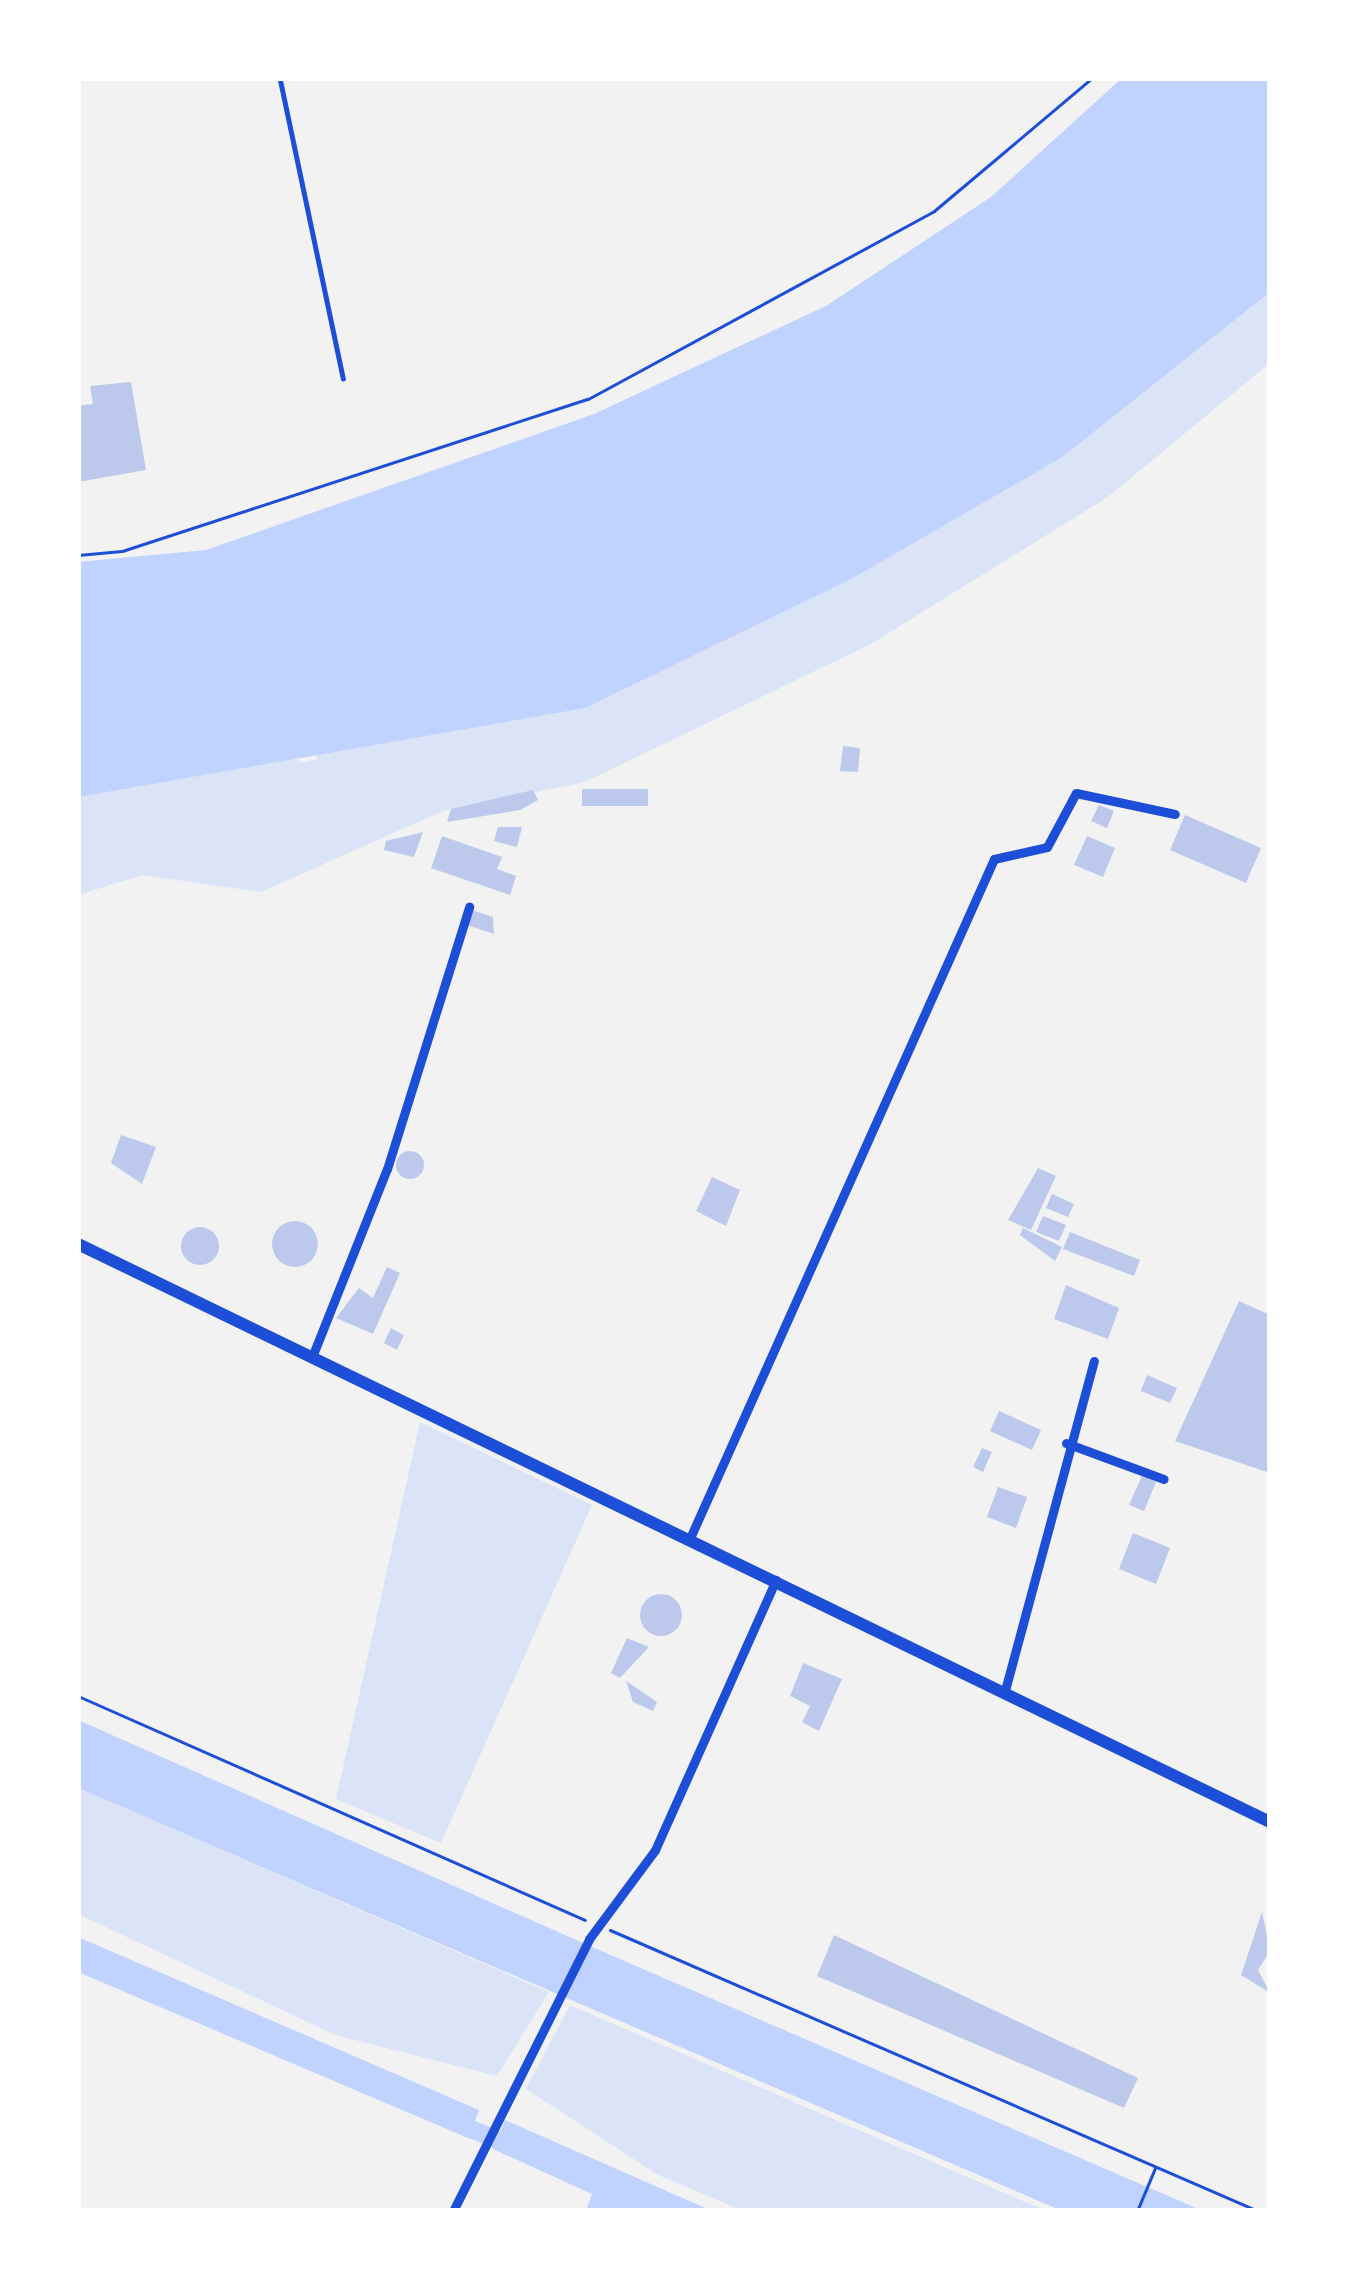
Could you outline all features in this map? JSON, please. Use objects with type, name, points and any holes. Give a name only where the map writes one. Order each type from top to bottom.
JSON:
[{"type":"street","points":[[690,1538],[994,859],[1047,848],[1076,793],[1174,814]]},
{"type":"street","points":[[312,1357],[387,1168],[469,907]]},
{"type":"street","points":[[78,1244],[1270,1822]]},
{"type":"street","points":[[1004,1694],[1066,1443],[1094,1360]]},
{"type":"street","points":[[1066,1443],[1164,1479]]},
{"type":"street","points":[[453,2211],[497,2104],[562,2002],[589,1939],[655,1850],[776,1580]]},
{"type":"lane","points":[[280,78],[343,378]]},
{"type":"path","points":[[78,555],[122,551],[588,400],[934,211],[1092,78]]},
{"type":"path","points":[[78,1696],[597,1927],[1258,2211]]},
{"type":"path","points":[[1137,2211],[1156,2166]]},
{"type":"shaded area","points":[[1270,214],[1270,363],[1108,497],[871,644],[585,782],[443,811],[261,892],[142,875],[78,895],[78,778],[277,732],[301,763],[317,759],[313,739]]},
{"type":"shaded area","points":[[420,1422],[592,1505],[441,1843],[336,1799]]},
{"type":"shaded area","points":[[78,1788],[549,1992],[497,2076],[335,2035],[78,1914]]},
{"type":"shaded area","points":[[570,2005],[1046,2211],[743,2211],[658,2175],[526,2089]]},
{"type":"water","points":[[1122,78],[1270,78],[1270,292],[1062,457],[853,578],[585,708],[78,797],[78,562],[206,550],[594,414],[826,306],[991,197]]},
{"type":"water","points":[[78,1720],[1203,2211],[1062,2211],[78,1788]]},
{"type":"water","points":[[78,1937],[479,2110],[468,2138],[78,1972]]},
{"type":"water","points":[[505,2120],[712,2211],[586,2211],[592,2194],[493,2149]]},
{"type":"building","points":[[131,382],[146,470],[78,482],[78,406],[93,404],[90,386]]},
{"type":"building","points":[[843,746],[860,748],[858,772],[840,771]]},
{"type":"building","points":[[582,789],[648,789],[648,806],[582,806]]},
{"type":"building","points":[[533,790],[538,800],[520,810],[447,822],[451,809]]},
{"type":"building","points":[[1099,805],[1114,811],[1107,828],[1091,821]]},
{"type":"building","points":[[1185,815],[1261,848],[1246,883],[1170,850]]},
{"type":"building","points":[[498,827],[522,827],[517,847],[494,841]]},
{"type":"building","points":[[423,832],[414,857],[384,850],[386,841]]},
{"type":"building","points":[[442,836],[502,857],[497,869],[516,876],[510,895],[431,868]]},
{"type":"building","points":[[1087,836],[1115,848],[1103,877],[1074,865]]},
{"type":"building","points":[[472,910],[493,917],[494,934],[467,925]]},
{"type":"building","points":[[121,1135],[156,1147],[142,1184],[111,1163]]},
{"type":"building","points":[[410,1151],[420,1155],[424,1165],[420,1175],[410,1179],[400,1175],[396,1165],[400,1155]]},
{"type":"building","points":[[1038,1168],[1056,1176],[1031,1230],[1008,1220]]},
{"type":"building","points":[[712,1177],[740,1190],[726,1226],[696,1211]]},
{"type":"building","points":[[1052,1194],[1074,1204],[1068,1217],[1046,1208]]},
{"type":"building","points":[[1043,1216],[1066,1225],[1059,1241],[1036,1232]]},
{"type":"building","points":[[295,1221],[312,1227],[318,1244],[312,1261],[295,1267],[278,1261],[272,1244],[278,1227]]},
{"type":"building","points":[[200,1227],[214,1232],[219,1246],[214,1260],[200,1265],[186,1260],[181,1246],[186,1232]]},
{"type":"building","points":[[1023,1228],[1062,1247],[1055,1261],[1020,1235]]},
{"type":"building","points":[[1070,1232],[1140,1260],[1134,1276],[1063,1249]]},
{"type":"building","points":[[387,1267],[400,1273],[373,1334],[336,1318],[359,1288],[373,1298]]},
{"type":"building","points":[[1066,1285],[1119,1308],[1108,1339],[1054,1319]]},
{"type":"building","points":[[1239,1301],[1270,1315],[1270,1473],[1175,1441]]},
{"type":"building","points":[[391,1328],[404,1335],[397,1350],[384,1343]]},
{"type":"building","points":[[1147,1375],[1177,1388],[1170,1403],[1141,1391]]},
{"type":"building","points":[[999,1411],[1041,1430],[1032,1450],[990,1431]]},
{"type":"building","points":[[982,1448],[992,1452],[983,1472],[973,1467]]},
{"type":"building","points":[[1142,1476],[1156,1482],[1144,1511],[1129,1505]]},
{"type":"building","points":[[998,1487],[1027,1497],[1016,1528],[987,1517]]},
{"type":"building","points":[[1133,1533],[1170,1548],[1156,1584],[1119,1569]]},
{"type":"building","points":[[661,1594],[676,1600],[682,1615],[676,1630],[661,1636],[646,1630],[640,1615],[646,1600]]},
{"type":"building","points":[[627,1638],[649,1647],[620,1678],[611,1673]]},
{"type":"building","points":[[803,1663],[842,1679],[819,1731],[802,1722],[810,1706],[790,1696]]},
{"type":"building","points":[[626,1681],[657,1702],[653,1711],[633,1702]]},
{"type":"building","points":[[1262,1912],[1270,1951],[1258,1970],[1270,1993],[1241,1975]]},
{"type":"building","points":[[834,1935],[1138,2078],[1124,2108],[817,1976]]},
{"type":"waterway","points":[[452,2121],[509,2145]]}]
